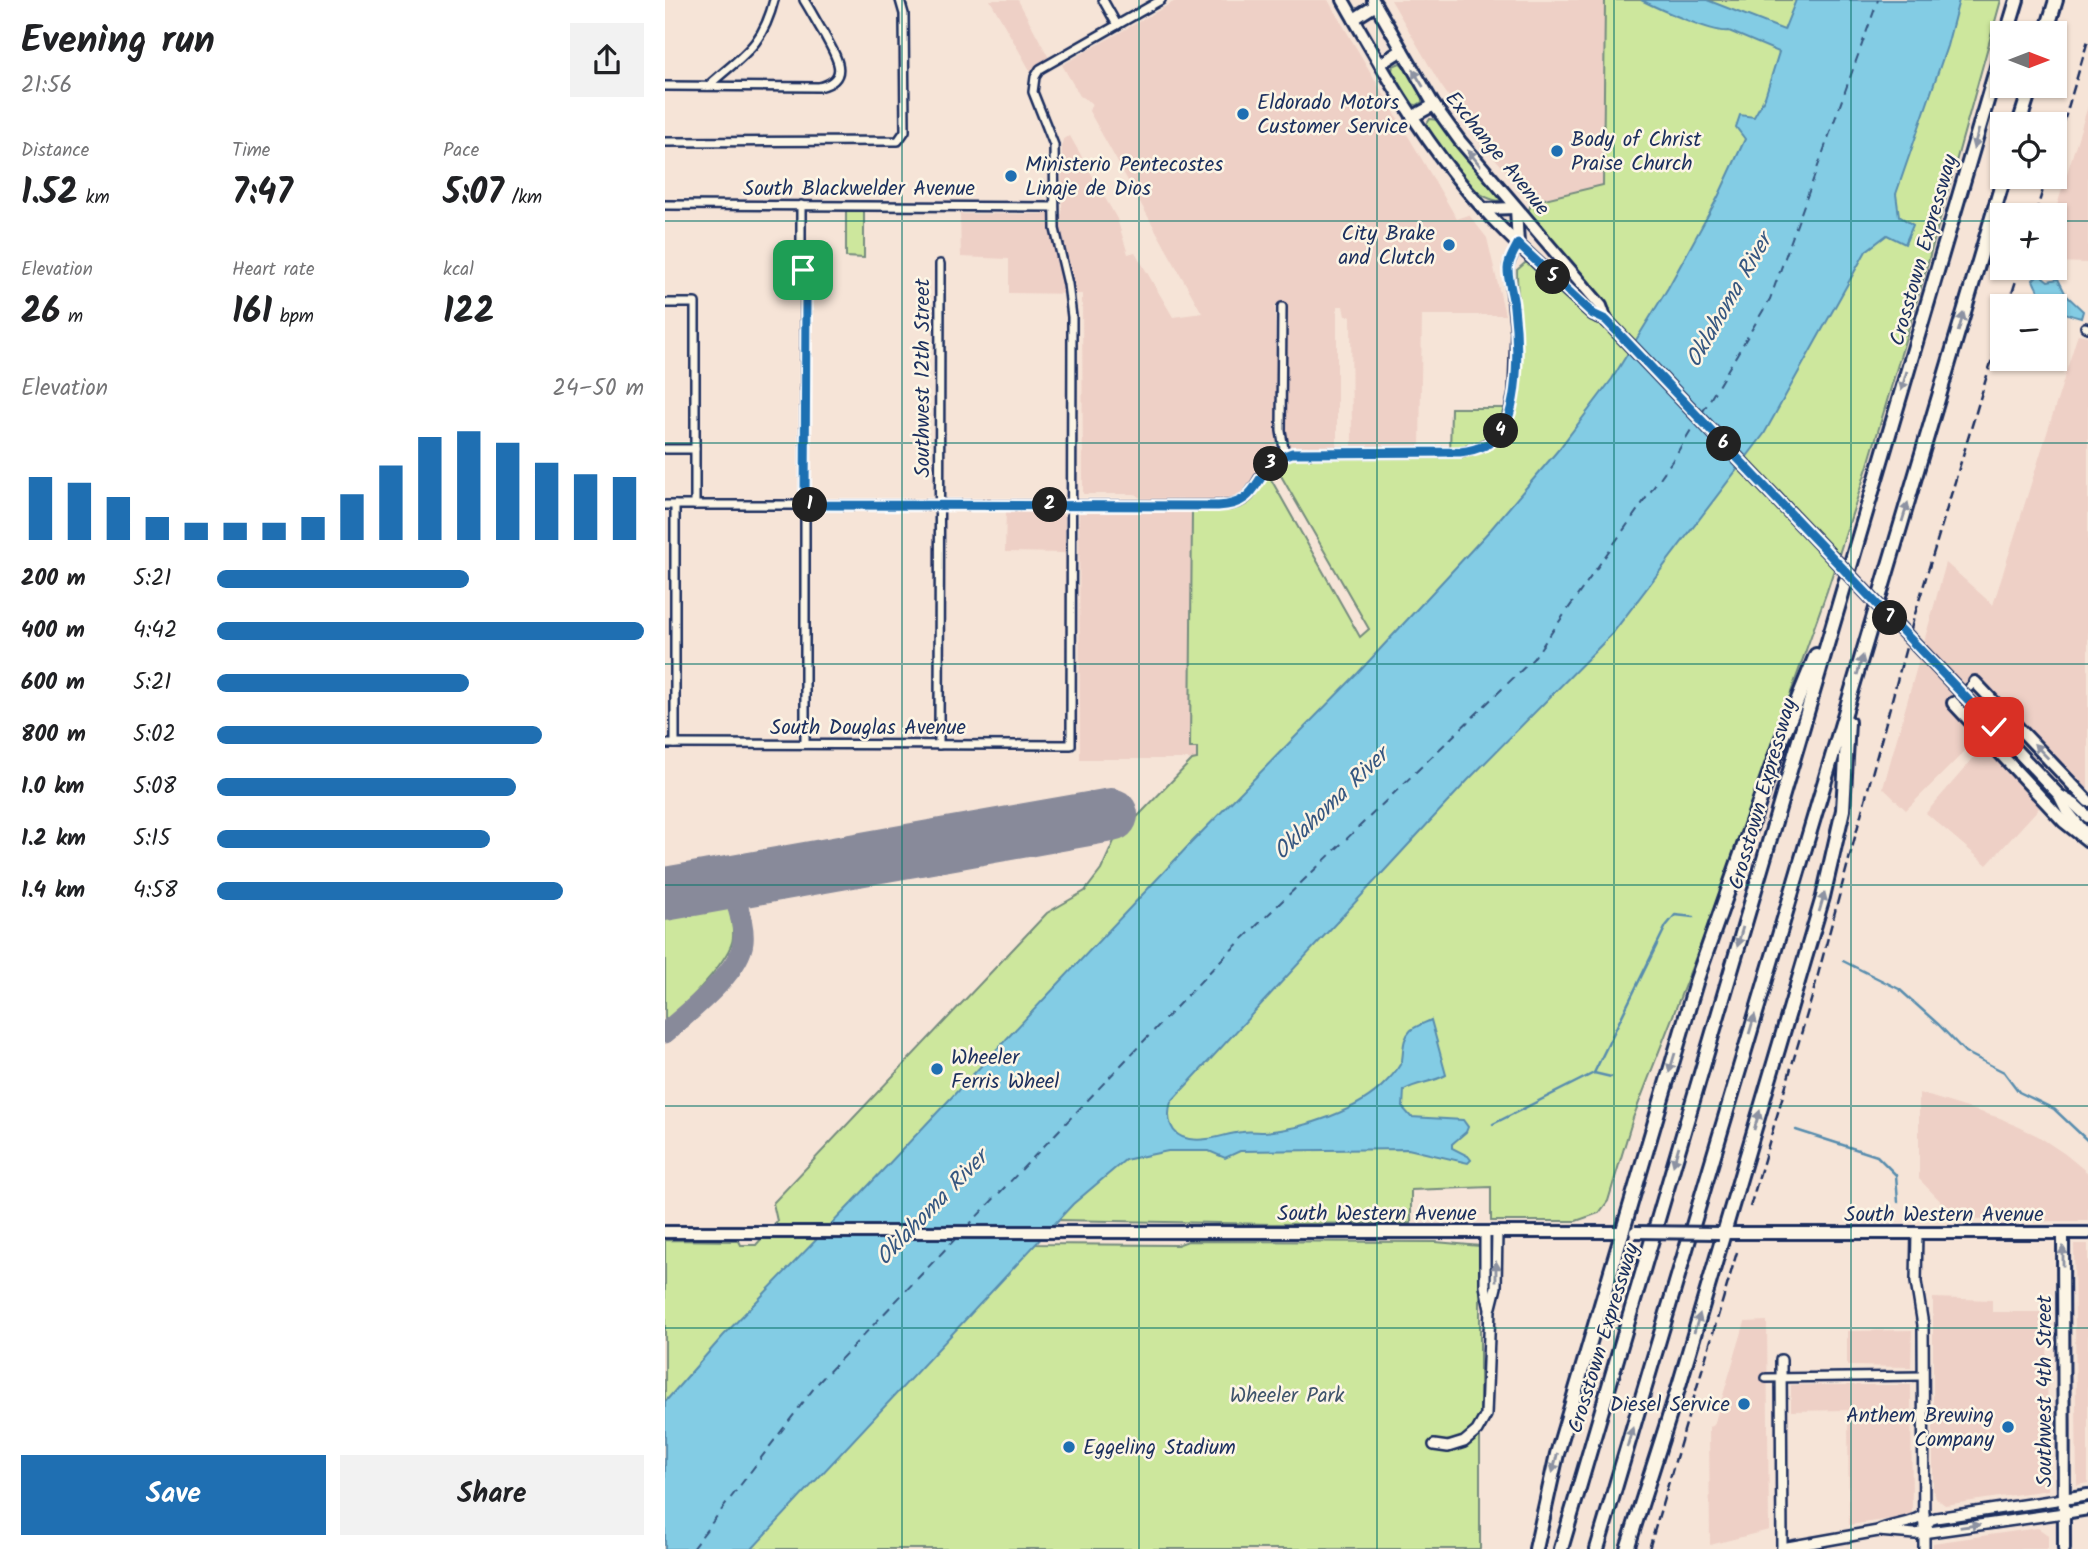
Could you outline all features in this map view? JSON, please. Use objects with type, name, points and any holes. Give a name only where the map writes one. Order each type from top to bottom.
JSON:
[{"type":"highway","points":[[2011,21],[2017,0]]},
{"type":"highway","points":[[2050,21],[2056,0]]},
{"type":"highway","name":"Crosstown Expressway","points":[[1560,1549],[1990,91]]},
{"type":"highway","points":[[1597,1549],[2000,189]]},
{"type":"highway","points":[[1536,1549],[1557,1454],[1629,1233],[1697,979],[1780,743],[1843,590]]},
{"type":"highway","points":[[1627,1549],[1823,897],[1843,810],[1850,701]]},
{"type":"main road","name":"Exchange Avenue","points":[[1343,0],[1412,117],[1483,209],[1593,314],[1606,320],[2059,795],[2088,817]]},
{"type":"main road","name":"Exchange Avenue","points":[[1375,3],[1434,105],[1460,141],[1601,306],[1606,320]]},
{"type":"main road","points":[[1354,19],[1375,3]]},
{"type":"main road","points":[[1380,64],[1402,50]]},
{"type":"main road","points":[[1412,117],[1434,105]]},
{"type":"main road","points":[[1483,209],[1517,208],[1518,244],[1549,246]]},
{"type":"main road","points":[[1975,682],[2088,801]]},
{"type":"main road","points":[[1953,703],[2064,822],[2088,839]]},
{"type":"main road","name":"Exchange Avenue","points":[[2059,795],[2067,811],[2088,839]]},
{"type":"main road","name":"South Western Avenue","points":[[665,1232],[2088,1233]]},
{"type":"main road","name":"Southwest 4th Street","points":[[2063,1233],[2064,1549]]},
{"type":"main road","points":[[2063,1499],[2088,1496]]},
{"type":"main road","points":[[2064,1513],[2088,1509]]},
{"type":"street","points":[[708,86],[755,44],[774,0]]},
{"type":"street","points":[[665,86],[818,87],[831,83],[838,75],[838,62],[804,0]]},
{"type":"street","points":[[665,142],[898,141],[905,131],[904,14],[900,0]]},
{"type":"street","points":[[1103,0],[1117,25]]},
{"type":"street","points":[[1071,505],[1072,317],[1068,284],[1055,229],[1054,145],[1033,92],[1034,80],[1040,69],[1161,0]]},
{"type":"street","name":"South Blackwelder Avenue","points":[[665,205],[1053,207]]},
{"type":"street","points":[[801,205],[806,297],[805,744]]},
{"type":"street","points":[[665,505],[1231,505],[1248,496],[1264,470],[1285,455],[1309,451],[1470,451],[1492,441],[1501,432],[1511,409],[1515,317],[1508,266],[1518,244]]},
{"type":"street","name":"Southwest 12th Street","points":[[939,745],[940,264]]},
{"type":"street","points":[[665,303],[695,303],[695,505]]},
{"type":"street","points":[[1282,307],[1281,430],[1285,455]]},
{"type":"street","points":[[665,449],[695,449]]},
{"type":"street","points":[[675,505],[675,744]]},
{"type":"street","name":"South Douglas Avenue","points":[[665,744],[1071,745],[1071,505]]},
{"type":"street","points":[[1953,703],[1975,682]]},
{"type":"street","points":[[1434,1446],[1448,1447],[1464,1442],[1477,1431],[1486,1415],[1490,1309],[1496,1287],[1491,1232]]},
{"type":"street","points":[[1916,1233],[1916,1282],[1923,1311],[1924,1549]]},
{"type":"street","points":[[1781,1360],[1783,1549],[1878,1531],[1890,1525],[1918,1520],[1924,1514]]},
{"type":"street","points":[[1766,1378],[1923,1376]]},
{"type":"street","points":[[1924,1533],[1930,1520],[1936,1518],[2063,1499]]},
{"type":"street","points":[[1878,1531],[1906,1535],[2064,1513]]},
{"type":"shaded area","points":[[990,0],[1018,0],[1049,58],[1031,72]]},
{"type":"shaded area","points":[[1177,0],[1328,0],[1457,219],[1469,215],[1487,238],[1505,315],[1422,315],[1420,448],[1352,447],[1351,316],[1345,316],[1343,306],[1337,306],[1337,447],[1289,446],[1286,431],[1288,307],[1275,306],[1276,452],[1268,456],[1262,464],[1247,492],[1231,500],[1144,501],[1135,494],[1083,494],[1082,294],[1009,293],[1009,259],[961,257],[960,214],[1062,214],[1062,145],[1063,139],[1070,136],[1117,219],[1128,254],[1135,252],[1173,317],[1202,313],[1089,111],[1092,103],[1080,96],[1062,65]]},
{"type":"shaded area","points":[[1391,0],[1605,0],[1603,185],[1532,202],[1477,137],[1440,84]]},
{"type":"shaded area","points":[[2088,106],[2088,263],[2067,262],[2067,203],[2058,203],[2062,189],[2067,189],[2067,173]]},
{"type":"shaded area","points":[[2078,334],[2088,336],[2088,794],[2007,709],[1906,810],[1883,788],[1946,563],[1993,605]]},
{"type":"shaded area","points":[[1055,510],[1065,516],[1065,553],[1005,552],[1006,511]]},
{"type":"shaded area","points":[[1192,510],[1190,747],[1197,748],[1197,759],[1080,759],[1079,513]]},
{"type":"shaded area","points":[[1984,746],[2041,806],[1987,865],[1926,813]]},
{"type":"shaded area","points":[[1919,1093],[2000,1118],[2038,1136],[2065,1154],[2088,1173],[2088,1221],[1986,1221],[1951,1212],[1919,1179]]},
{"type":"shaded area","points":[[2074,1244],[2088,1244],[2088,1483],[2077,1485]]},
{"type":"shaded area","points":[[1933,1298],[1992,1300],[1992,1312],[2047,1312],[2048,1490],[1945,1505],[1936,1498],[1933,1490]]},
{"type":"shaded area","points":[[1767,1321],[1769,1530],[1710,1545],[1709,1427],[1714,1425],[1745,1322]]},
{"type":"shaded area","points":[[1912,1330],[1911,1367],[1847,1366],[1847,1331]]},
{"type":"shaded area","points":[[1791,1385],[1911,1385],[1912,1516],[1849,1525],[1848,1410],[1791,1411]]},
{"type":"shaded area","points":[[2038,1528],[2048,1535],[2048,1549],[1933,1549],[1933,1543]]},
{"type":"green space","name":"Wheeler Park","points":[[1605,0],[2001,0],[1995,21],[1990,21],[1990,40],[1925,273],[1827,591],[1706,931],[1633,1118],[1608,1201],[1599,1213],[1576,1221],[1491,1221],[1491,1187],[1411,1190],[1411,1223],[1272,1224],[1058,1220],[1035,1244],[1177,1245],[1188,1241],[1436,1242],[1480,1246],[1480,1549],[665,1549],[665,1240],[739,1241],[741,1245],[756,1245],[777,1221],[773,1203],[1047,913],[1085,891],[1101,870],[1114,841],[1192,760],[1197,759],[1197,748],[1190,748],[1192,510],[1232,510],[1247,504],[1268,474],[1360,637],[1369,629],[1276,467],[1290,458],[1303,457],[1450,457],[1451,408],[1504,408],[1502,414],[1510,424],[1519,386],[1520,367],[1517,270],[1525,263],[1530,263],[1595,323],[1610,309],[1528,212],[1532,202],[1603,185]]},
{"type":"green space","points":[[1400,63],[1418,86],[1422,102],[1417,105],[1409,104],[1391,74],[1393,66]]},
{"type":"green space","points":[[1430,119],[1438,120],[1499,201],[1476,191],[1456,172],[1425,127]]},
{"type":"green space","points":[[846,211],[864,211],[864,258],[846,257]]},
{"type":"green space","points":[[729,904],[733,937],[724,958],[705,983],[665,1024],[665,913]]},
{"type":"water","name":"Oklahoma River","points":[[1641,0],[1707,0],[1784,30],[1796,0],[1959,0],[1947,46],[1896,194],[1899,216],[1913,225],[1905,244],[1887,235],[1866,251],[1764,434],[1612,634],[1468,780],[1171,1102],[1171,1125],[1177,1134],[1189,1139],[1210,1139],[1313,1123],[1346,1110],[1375,1092],[1399,1066],[1408,1033],[1431,1020],[1446,1075],[1404,1090],[1403,1108],[1411,1117],[1463,1120],[1468,1127],[1452,1144],[1452,1148],[1471,1160],[1468,1163],[1408,1149],[1240,1151],[1225,1158],[1209,1151],[1168,1151],[1125,1160],[1073,1204],[752,1549],[665,1549],[665,1402],[723,1336],[1191,843],[1358,673],[1491,529],[1559,449],[1612,379],[1668,288],[1718,197],[1745,139],[1736,127],[1740,115],[1754,117],[1765,97],[1779,52],[1729,31],[1711,29],[1685,20]]},
{"type":"water","points":[[2033,280],[2058,280],[2066,294],[2040,294]]},
{"type":"water","points":[[2067,296],[2083,311],[2081,318],[2067,314]]},
{"type":"waterway","points":[[1594,1073],[1666,926],[1675,915],[1694,917]]},
{"type":"waterway","points":[[1843,961],[1899,989],[1965,1052],[2004,1072],[2019,1092],[2054,1109],[2088,1141]]},
{"type":"waterway","points":[[1493,1124],[1594,1073],[1611,1077]]},
{"type":"waterway","points":[[1796,1130],[1877,1156],[1896,1175],[1898,1202]]},
{"type":"ferry route","points":[[1702,413],[1770,299],[1878,0]]},
{"type":"ferry route","points":[[966,1228],[1221,960],[1533,659],[1672,461],[1697,420]]},
{"type":"ferry route","points":[[692,1549],[817,1384],[957,1237]]},
{"type":"taxiway","points":[[665,1033],[711,992],[740,954],[743,927],[731,882]]},
{"type":"runway","points":[[665,894],[1111,815]]},
{"type":"railway","points":[[2067,112],[2088,40]]},
{"type":"railway","points":[[2039,203],[2043,189]]},
{"type":"railway","points":[[2012,294],[2016,280]]},
{"type":"railway","points":[[1750,1207],[1812,997],[1915,614],[1990,366]]},
{"type":"railway","points":[[1649,1549],[1737,1252]]},
{"type":"place","name":"Eldorado Motors Customer Service","points":[[1243,114]]},
{"type":"place","name":"Body of Christ Praise Church","points":[[1557,151]]},
{"type":"place","name":"Ministerio Pentecostes Linaje de Dios","points":[[1011,176]]},
{"type":"place","name":"City Brake and Clutch","points":[[1449,245]]},
{"type":"place","name":"Wheeler Ferris Wheel","points":[[937,1069]]},
{"type":"place","name":"Diesel Service","points":[[1744,1404]]},
{"type":"place","name":"Anthem Brewing Company","points":[[2008,1427]]},
{"type":"place","name":"Eggeling Stadium","points":[[1069,1447]]},
{"type":"route","points":[[803,270],[806,297],[805,505],[1218,506],[1231,505],[1246,499],[1264,470],[1292,453],[1460,452],[1470,451],[1492,441],[1501,432],[1511,409],[1515,326],[1508,266],[1518,244],[1593,314],[1606,320],[1994,727]]}]
